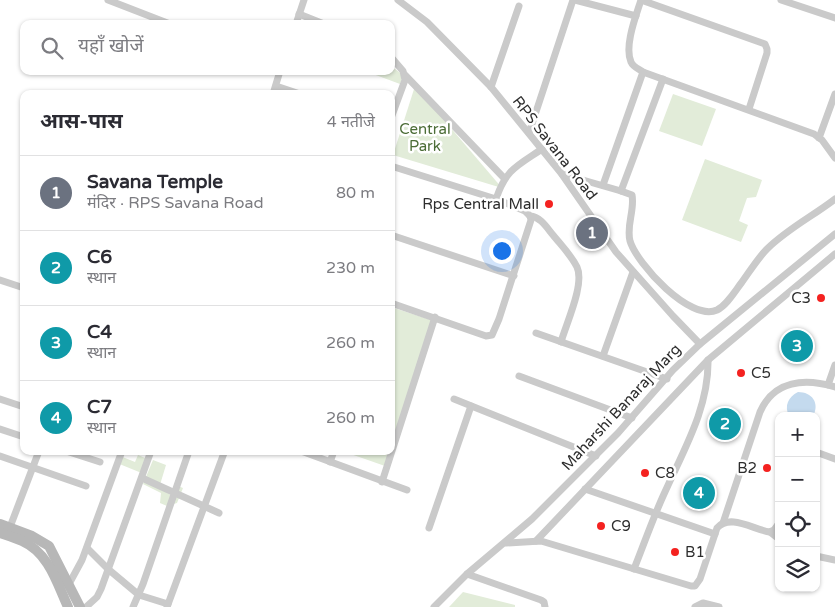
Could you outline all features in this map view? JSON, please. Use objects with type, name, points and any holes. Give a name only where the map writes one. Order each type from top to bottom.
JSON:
[{"type":"street","points":[[108,0],[160,20]]},
{"type":"street","points":[[297,20],[304,0]]},
{"type":"street","name":"RPS Savana Road","points":[[398,0],[427,22],[491,87],[562,173],[616,252],[700,344]]},
{"type":"street","points":[[529,132],[574,0],[636,16]]},
{"type":"street","points":[[749,110],[767,53],[765,44],[641,0],[630,44],[630,60],[634,66],[643,72],[749,110],[818,138],[834,153]]},
{"type":"street","points":[[781,0],[835,18]]},
{"type":"street","points":[[491,87],[519,6]]},
{"type":"street","points":[[299,14],[314,20]]},
{"type":"street","points":[[395,61],[405,75],[504,178]]},
{"type":"street","points":[[603,185],[643,72]]},
{"type":"street","points":[[274,90],[279,75]]},
{"type":"street","points":[[395,107],[405,75]]},
{"type":"street","points":[[621,191],[663,78]]},
{"type":"street","points":[[276,86],[288,90]]},
{"type":"street","points":[[818,138],[835,94]]},
{"type":"street","points":[[496,200],[504,178],[542,150]]},
{"type":"street","points":[[395,167],[525,211],[530,216],[536,217],[546,227],[572,259],[579,273],[577,290],[561,342]]},
{"type":"street","points":[[562,173],[632,195],[628,229],[635,253],[655,278],[679,299],[691,307],[711,312],[723,307],[767,249],[787,232],[835,199]]},
{"type":"street","points":[[395,304],[486,336],[492,335],[496,330],[514,276],[531,220],[530,216]]},
{"type":"street","name":"Maharshi Banaraj Marg","points":[[434,607],[468,574],[506,543],[596,456],[666,378],[700,344],[835,234]]},
{"type":"street","points":[[395,236],[514,276]]},
{"type":"street","points":[[536,541],[708,360],[835,254]]},
{"type":"street","points":[[603,356],[633,272]]},
{"type":"street","points":[[0,280],[20,287]]},
{"type":"street","points":[[395,442],[436,317]]},
{"type":"street","points":[[536,333],[666,378]]},
{"type":"street","points":[[634,569],[655,514],[701,408],[708,376],[708,360]]},
{"type":"street","points":[[724,523],[760,412],[768,399],[777,390],[789,384],[812,382],[832,386],[835,366]]},
{"type":"street","points":[[520,376],[632,418]]},
{"type":"street","points":[[0,399],[20,406]]},
{"type":"street","points":[[454,400],[596,456]]},
{"type":"street","points":[[429,528],[471,406]]},
{"type":"street","points":[[0,428],[20,436]]},
{"type":"street","points":[[820,453],[835,459]]},
{"type":"street","points":[[37,455],[5,525],[32,536],[49,546],[80,607]]},
{"type":"street","points":[[78,455],[100,462]]},
{"type":"street","points":[[69,584],[87,548],[121,455]]},
{"type":"street","points":[[86,607],[96,597],[108,569],[150,455]]},
{"type":"street","points":[[133,607],[139,595],[188,455]]},
{"type":"street","points":[[87,548],[139,595],[167,605],[223,455]]},
{"type":"street","points":[[312,455],[407,490]]},
{"type":"street","points":[[330,462],[333,455]]},
{"type":"street","points":[[382,482],[391,455]]},
{"type":"street","points":[[0,456],[86,486]]},
{"type":"street","points":[[142,478],[220,513]]},
{"type":"street","points":[[585,489],[715,534]]},
{"type":"street","points":[[506,543],[536,541],[695,586],[700,579],[717,528],[724,523],[731,521],[770,532],[775,536]]},
{"type":"street","points":[[770,532],[775,529]]},
{"type":"street","points":[[0,533],[23,541],[40,553],[47,561],[68,607]]},
{"type":"street","points":[[820,557],[831,561],[835,560]]},
{"type":"street","points":[[468,574],[541,600],[544,602],[545,607]]},
{"type":"street","points":[[695,607],[703,603],[719,607]]},
{"type":"green space","points":[[395,69],[403,75],[400,84],[376,75],[395,75]]},
{"type":"green space","name":"Central Park","points":[[415,86],[502,188],[395,156],[395,149]]},
{"type":"green space","points":[[673,94],[716,109],[702,146],[659,131]]},
{"type":"green space","points":[[705,159],[762,180],[756,197],[747,198],[739,221],[748,225],[741,242],[682,220]]},
{"type":"green space","points":[[395,308],[434,321],[395,435]]},
{"type":"green space","points":[[138,455],[150,460],[144,474],[117,463],[120,456],[135,462]]},
{"type":"green space","points":[[353,455],[389,455],[385,466]]},
{"type":"green space","points":[[153,460],[166,465],[159,488],[174,497],[178,486],[183,488],[177,503],[167,506],[160,503],[161,493],[143,484]]},
{"type":"green space","points":[[463,592],[515,605],[515,607],[449,607]]},
{"type":"water","points":[[798,392],[803,392],[811,396],[816,407],[815,412],[788,412],[787,405],[792,396]]},
{"type":"place","name":"Rps Central Mall","points":[[549,204]]},
{"type":"place","name":"Savana Temple","points":[[592,233]]},
{"type":"place","name":"C3","points":[[821,298]]},
{"type":"place","name":"C4","points":[[797,346]]},
{"type":"place","name":"C5","points":[[741,373]]},
{"type":"place","name":"C6","points":[[725,424]]},
{"type":"place","name":"B2","points":[[767,468]]},
{"type":"place","name":"C8","points":[[645,473]]},
{"type":"place","name":"C7","points":[[699,493]]},
{"type":"place","name":"C9","points":[[601,526]]},
{"type":"place","name":"B1","points":[[675,552]]}]
